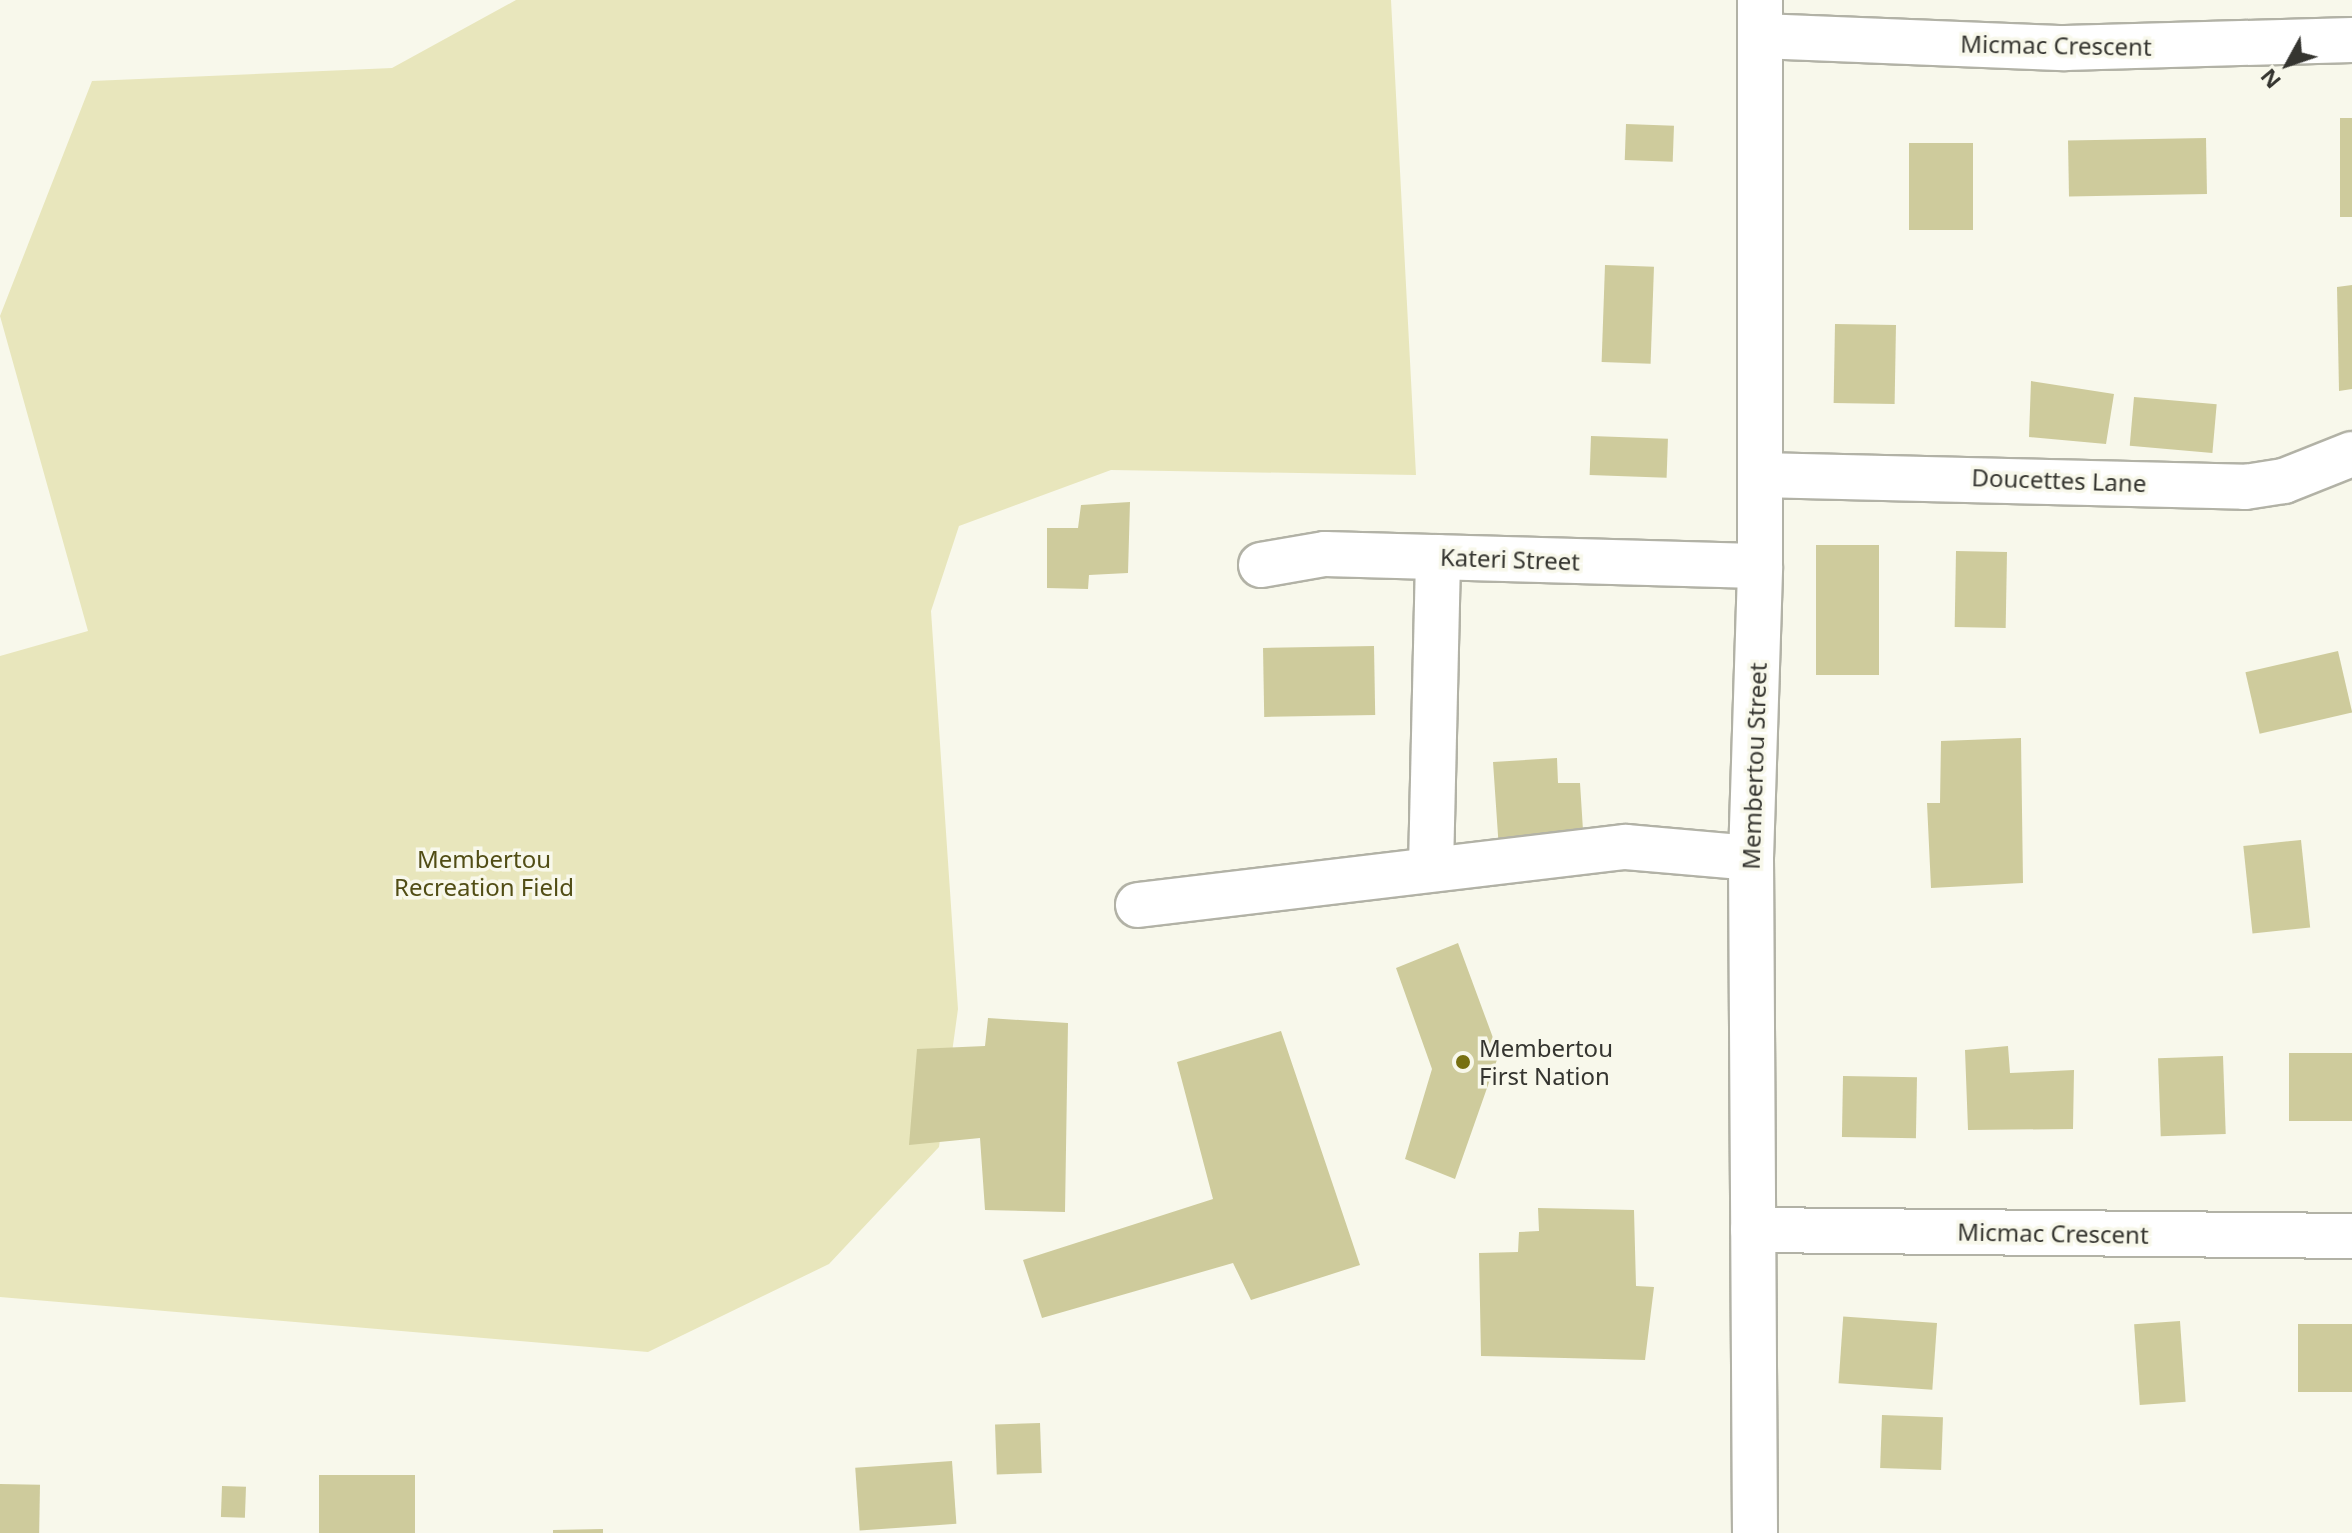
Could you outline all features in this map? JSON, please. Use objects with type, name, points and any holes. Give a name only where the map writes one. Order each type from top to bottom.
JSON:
[{"type":"street","name":"Micmac Crescent","points":[[1760,18],[2065,48],[2352,40]]},
{"type":"street","name":"Membertou Street","points":[[1755,1533],[1751,858],[1760,566],[1760,18]]},
{"type":"street","name":"Doucettes Lane","points":[[1760,475],[2245,487],[2284,481],[2352,454]]},
{"type":"street","name":"Kateri Street","points":[[1261,565],[1325,554],[1760,566]]},
{"type":"street","points":[[1431,868],[1438,557]]},
{"type":"street","points":[[1138,905],[1626,847],[1751,858]]},
{"type":"street","name":"Micmac Crescent","points":[[1753,1230],[2352,1236]]},
{"type":"green space","name":"Membertou Recreation Field","points":[[516,0],[1391,0],[1416,475],[1111,470],[959,526],[931,611],[958,1009],[939,1147],[829,1264],[648,1352],[0,1297],[0,656],[88,631],[0,316],[92,81],[392,68]]},
{"type":"building","points":[[2340,118],[2352,118],[2352,217],[2340,217]]},
{"type":"building","points":[[1626,124],[1674,126],[1673,162],[1625,160]]},
{"type":"building","points":[[2206,138],[2207,194],[2069,196],[2068,140]]},
{"type":"building","points":[[1909,143],[1973,143],[1973,230],[1909,230]]},
{"type":"building","points":[[1605,265],[1654,267],[1651,364],[1602,362]]},
{"type":"building","points":[[2352,285],[2352,389],[2339,391],[2337,287]]},
{"type":"building","points":[[1835,324],[1896,325],[1895,404],[1834,403]]},
{"type":"building","points":[[2031,381],[2114,394],[2106,444],[2029,437]]},
{"type":"building","points":[[2134,397],[2217,404],[2212,453],[2130,446]]},
{"type":"building","points":[[1591,436],[1668,439],[1667,478],[1590,475]]},
{"type":"building","points":[[1130,502],[1128,573],[1089,575],[1088,589],[1047,588],[1047,528],[1078,528],[1081,505]]},
{"type":"building","points":[[1816,545],[1879,545],[1879,675],[1816,675]]},
{"type":"building","points":[[1956,551],[2007,552],[2006,628],[1955,627]]},
{"type":"building","points":[[1374,646],[1375,715],[1264,717],[1263,648]]},
{"type":"building","points":[[2338,651],[2352,712],[2260,734],[2245,672]]},
{"type":"building","points":[[2021,738],[2023,883],[1931,888],[1927,803],[1940,803],[1941,741]]},
{"type":"building","points":[[1557,758],[1558,783],[1580,783],[1584,846],[1499,850],[1493,762]]},
{"type":"building","points":[[2301,840],[2310,928],[2253,934],[2243,846]]},
{"type":"building","name":"Membertou First Nation","points":[[1458,943],[1499,1054],[1455,1179],[1405,1159],[1432,1069],[1396,968]]},
{"type":"building","points":[[988,1018],[1068,1023],[1065,1212],[985,1210],[980,1138],[909,1145],[917,1049],[985,1046]]},
{"type":"building","points":[[1281,1031],[1360,1265],[1251,1300],[1233,1263],[1042,1318],[1023,1260],[1213,1199],[1177,1062]]},
{"type":"building","points":[[2008,1046],[2010,1073],[2074,1070],[2073,1129],[1968,1130],[1965,1050]]},
{"type":"building","points":[[2289,1053],[2352,1053],[2352,1121],[2289,1121]]},
{"type":"building","points":[[2223,1056],[2226,1134],[2161,1136],[2158,1058]]},
{"type":"building","points":[[1843,1076],[1917,1077],[1916,1138],[1842,1137]]},
{"type":"building","points":[[1538,1208],[1634,1210],[1636,1286],[1654,1287],[1645,1360],[1481,1356],[1479,1253],[1518,1252],[1519,1232],[1539,1231]]},
{"type":"building","points":[[1843,1316],[1937,1323],[1932,1390],[1839,1383]]},
{"type":"building","points":[[2180,1321],[2186,1402],[2140,1405],[2134,1324]]},
{"type":"building","points":[[2298,1324],[2352,1324],[2352,1392],[2298,1392]]},
{"type":"building","points":[[1882,1415],[1943,1417],[1941,1470],[1880,1468]]},
{"type":"building","points":[[1040,1423],[1042,1473],[997,1475],[995,1425]]},
{"type":"building","points":[[952,1461],[956,1524],[860,1531],[855,1468]]},
{"type":"building","points":[[319,1475],[415,1475],[415,1533],[319,1533]]},
{"type":"building","points":[[0,1484],[40,1485],[39,1533],[0,1533]]},
{"type":"building","points":[[222,1486],[246,1487],[245,1518],[221,1517]]},
{"type":"building","points":[[603,1529],[603,1533],[553,1533],[553,1530]]},
{"type":"place","name":"Membertou First Nation","points":[[1463,1062]]}]
